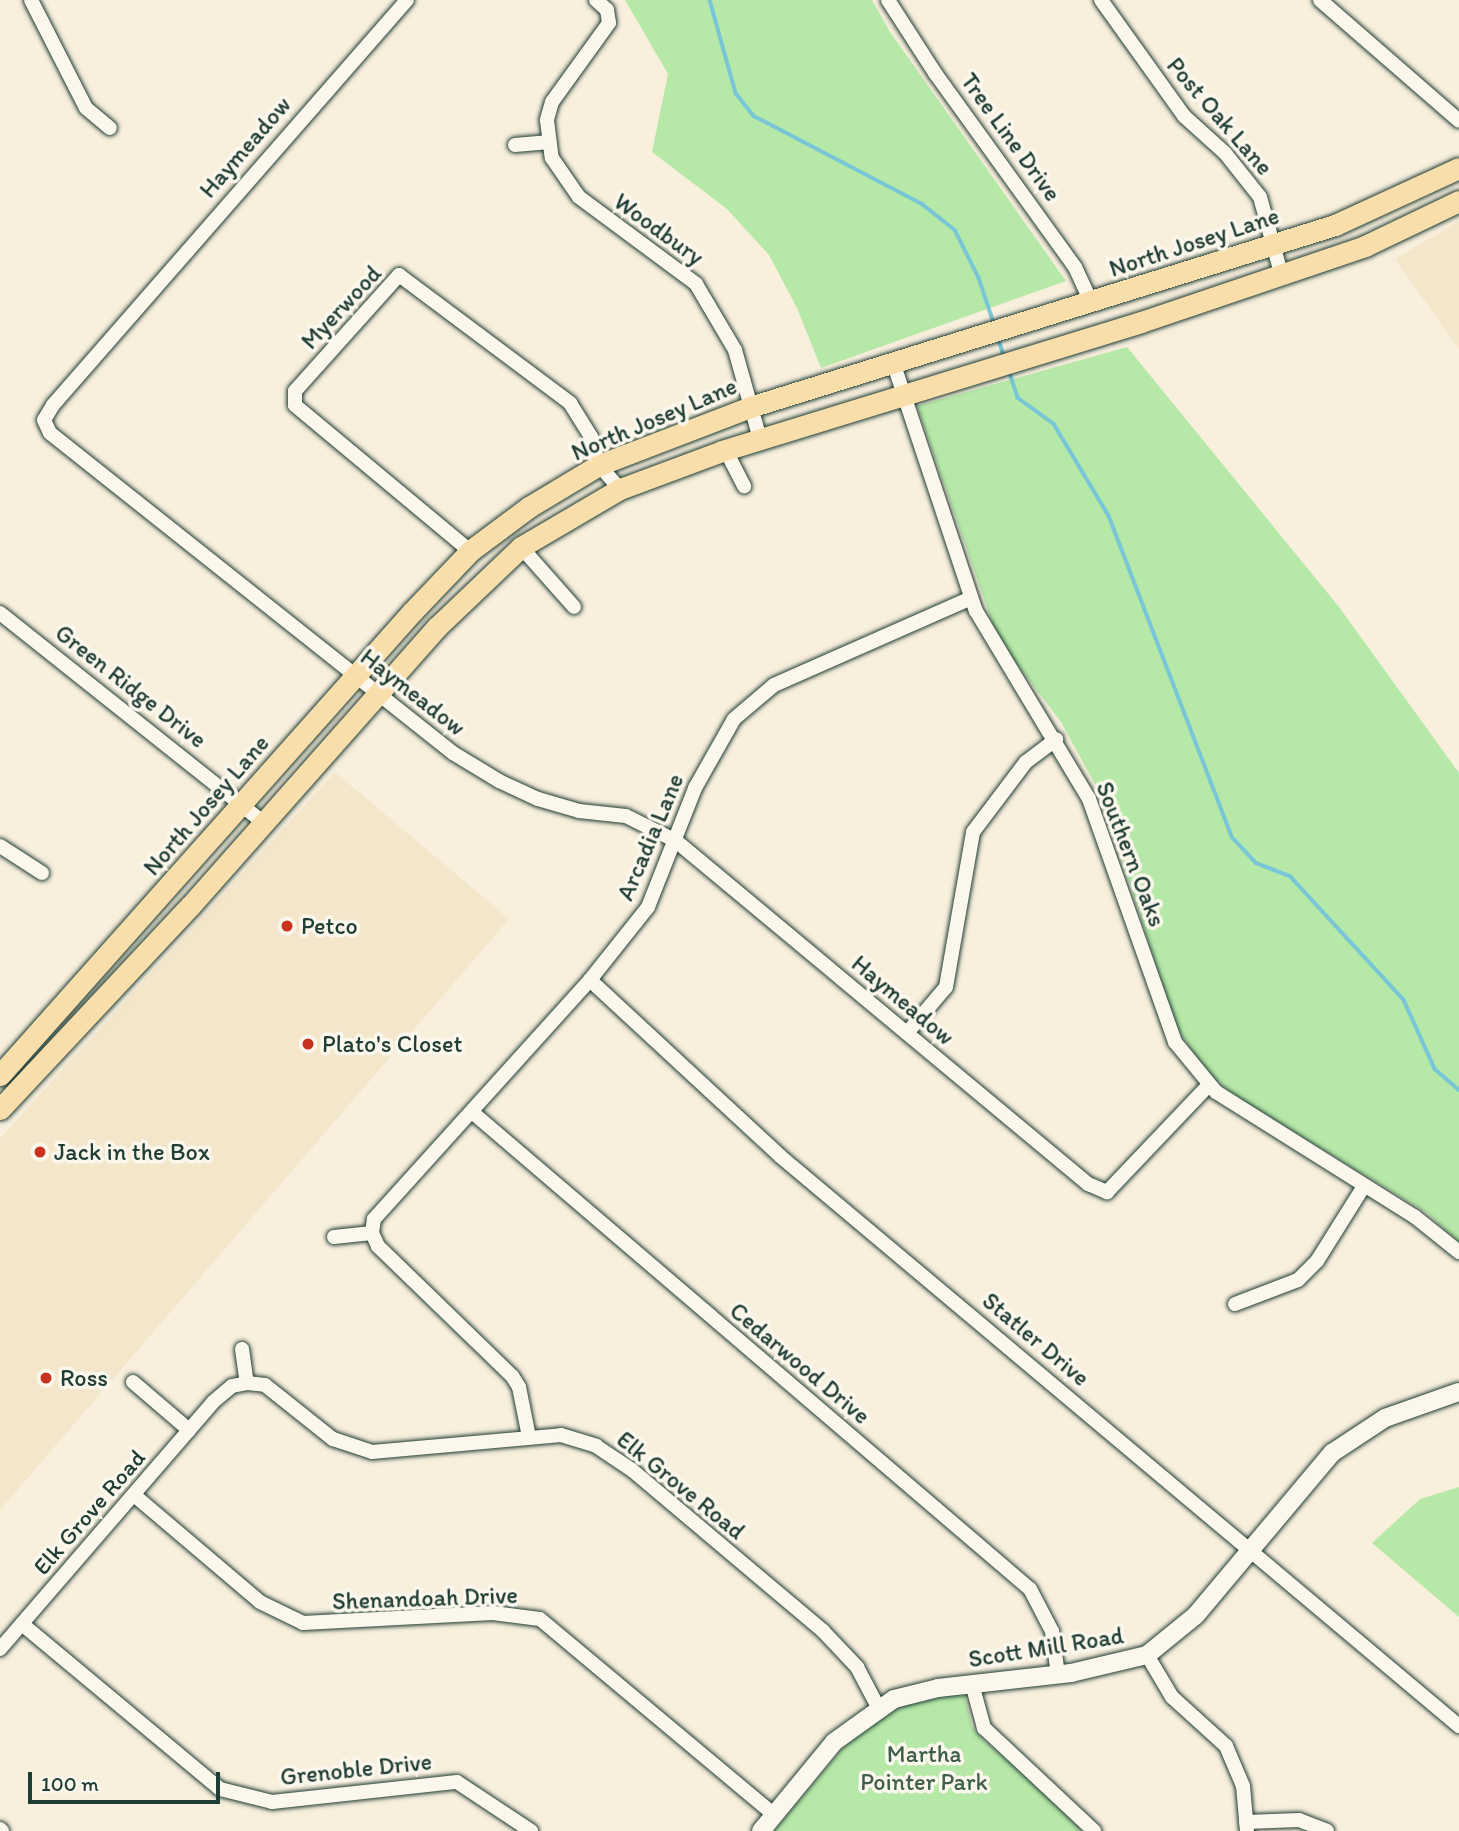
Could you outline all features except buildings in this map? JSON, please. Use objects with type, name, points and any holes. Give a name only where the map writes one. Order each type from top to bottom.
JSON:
[{"type":"main road","name":"North Josey Lane","points":[[2,1070],[354,676],[470,551],[529,508],[599,465],[750,407],[1092,304],[1273,242],[1346,221],[1459,168]]},
{"type":"main road","name":"North Josey Lane","points":[[0,1109],[25,1088],[479,584],[521,547],[620,489],[725,450],[1028,356],[1393,235],[1459,201]]},
{"type":"street","points":[[31,0],[86,108],[110,128]]},
{"type":"street","name":"Haymeadow","points":[[407,0],[166,272],[44,420],[50,433],[453,753],[499,781],[579,811],[626,816],[676,841],[1088,1184],[1107,1192],[1208,1086]]},
{"type":"street","points":[[515,145],[547,142],[547,120],[559,87],[609,23],[607,10],[596,0]]},
{"type":"street","name":"Tree Line Drive","points":[[888,0],[935,73],[1076,267],[1092,304]]},
{"type":"street","name":"Post Oak Lane","points":[[1101,0],[1184,116],[1247,177],[1260,197],[1280,273]]},
{"type":"street","points":[[1321,0],[1459,121]]},
{"type":"street","name":"Woodbury","points":[[547,142],[565,181],[579,197],[696,284],[735,350],[760,439]]},
{"type":"street","name":"Myerwood","points":[[470,551],[295,405],[295,391],[399,275],[570,403],[591,437],[599,465],[620,489]]},
{"type":"street","name":"Southern Oaks","points":[[893,362],[971,598],[993,644],[1056,738],[1089,799],[1168,1026],[1208,1086],[1414,1216],[1459,1252]]},
{"type":"street","points":[[725,450],[744,485]]},
{"type":"street","points":[[521,547],[574,607]]},
{"type":"street","name":"Arcadia Lane","points":[[372,1233],[374,1219],[590,980],[648,907],[710,756],[734,719],[761,694],[813,666],[971,598]]},
{"type":"street","name":"Green Ridge Drive","points":[[0,613],[264,823]]},
{"type":"street","points":[[907,1033],[946,987],[973,832],[1026,762],[1056,738]]},
{"type":"street","points":[[0,846],[42,873]]},
{"type":"street","name":"Statler Drive","points":[[590,980],[780,1156],[1459,1726]]},
{"type":"street","points":[[2,1070],[25,1088]]},
{"type":"street","name":"Cedarwood Drive","points":[[472,1112],[1030,1589],[1052,1631],[1058,1675]]},
{"type":"street","points":[[1235,1304],[1298,1280],[1317,1261],[1364,1186]]},
{"type":"street","points":[[334,1237],[372,1233],[387,1257],[512,1376],[519,1387],[529,1437]]},
{"type":"street","points":[[242,1349],[247,1383]]},
{"type":"street","points":[[133,1382],[190,1430]]},
{"type":"street","name":"Elk Grove Road","points":[[0,1649],[224,1392],[247,1383],[265,1385],[333,1439],[372,1452],[529,1437],[573,1438],[596,1446],[632,1470],[823,1630],[857,1667],[878,1707]]},
{"type":"street","name":"Scott Mill Road","points":[[761,1831],[834,1742],[878,1707],[917,1691],[1058,1675],[1147,1655],[1196,1615],[1332,1453],[1385,1418],[1459,1392]]},
{"type":"street","name":"Shenandoah Drive","points":[[134,1495],[260,1602],[303,1623],[501,1613],[540,1619],[774,1815]]},
{"type":"street","name":"Grenoble Drive","points":[[22,1624],[220,1789],[272,1802],[457,1782],[531,1831]]},
{"type":"street","points":[[1147,1655],[1172,1697],[1226,1746],[1243,1786],[1246,1826],[1299,1820],[1326,1831]]},
{"type":"street","points":[[972,1684],[984,1728],[1083,1816],[1094,1831]]},
{"type":"shaded area","points":[[1459,221],[1459,349],[1395,259]]},
{"type":"shaded area","points":[[335,772],[509,919],[0,1510],[0,1138]]},
{"type":"green space","points":[[625,0],[872,0],[890,32],[1066,281],[821,368],[797,308],[769,255],[727,209],[652,152],[668,74]]},
{"type":"green space","points":[[1127,347],[1339,607],[1459,773],[1459,1242],[1427,1213],[1235,1096],[1205,1070],[1176,1026],[1101,795],[1061,722],[998,639],[917,406]]},
{"type":"green space","points":[[1459,1487],[1459,1617],[1372,1543],[1420,1499]]},
{"type":"green space","name":"Martha Pointer Park","points":[[953,1694],[965,1696],[972,1726],[984,1741],[1047,1793],[1082,1831],[774,1831],[842,1749],[872,1722],[913,1701]]},
{"type":"waterway","points":[[710,0],[736,93],[754,116],[922,204],[955,230],[979,278],[994,323]]},
{"type":"waterway","points":[[998,337],[1004,356]]},
{"type":"waterway","points":[[1009,370],[1018,398],[1054,424],[1109,516],[1232,837],[1256,863],[1290,876],[1404,1000],[1435,1069],[1459,1090]]},
{"type":"place","name":"Petco","points":[[287,926]]},
{"type":"place","name":"Plato's Closet","points":[[308,1044]]},
{"type":"place","name":"Jack in the Box","points":[[40,1152]]},
{"type":"place","name":"Ross","points":[[46,1378]]}]
